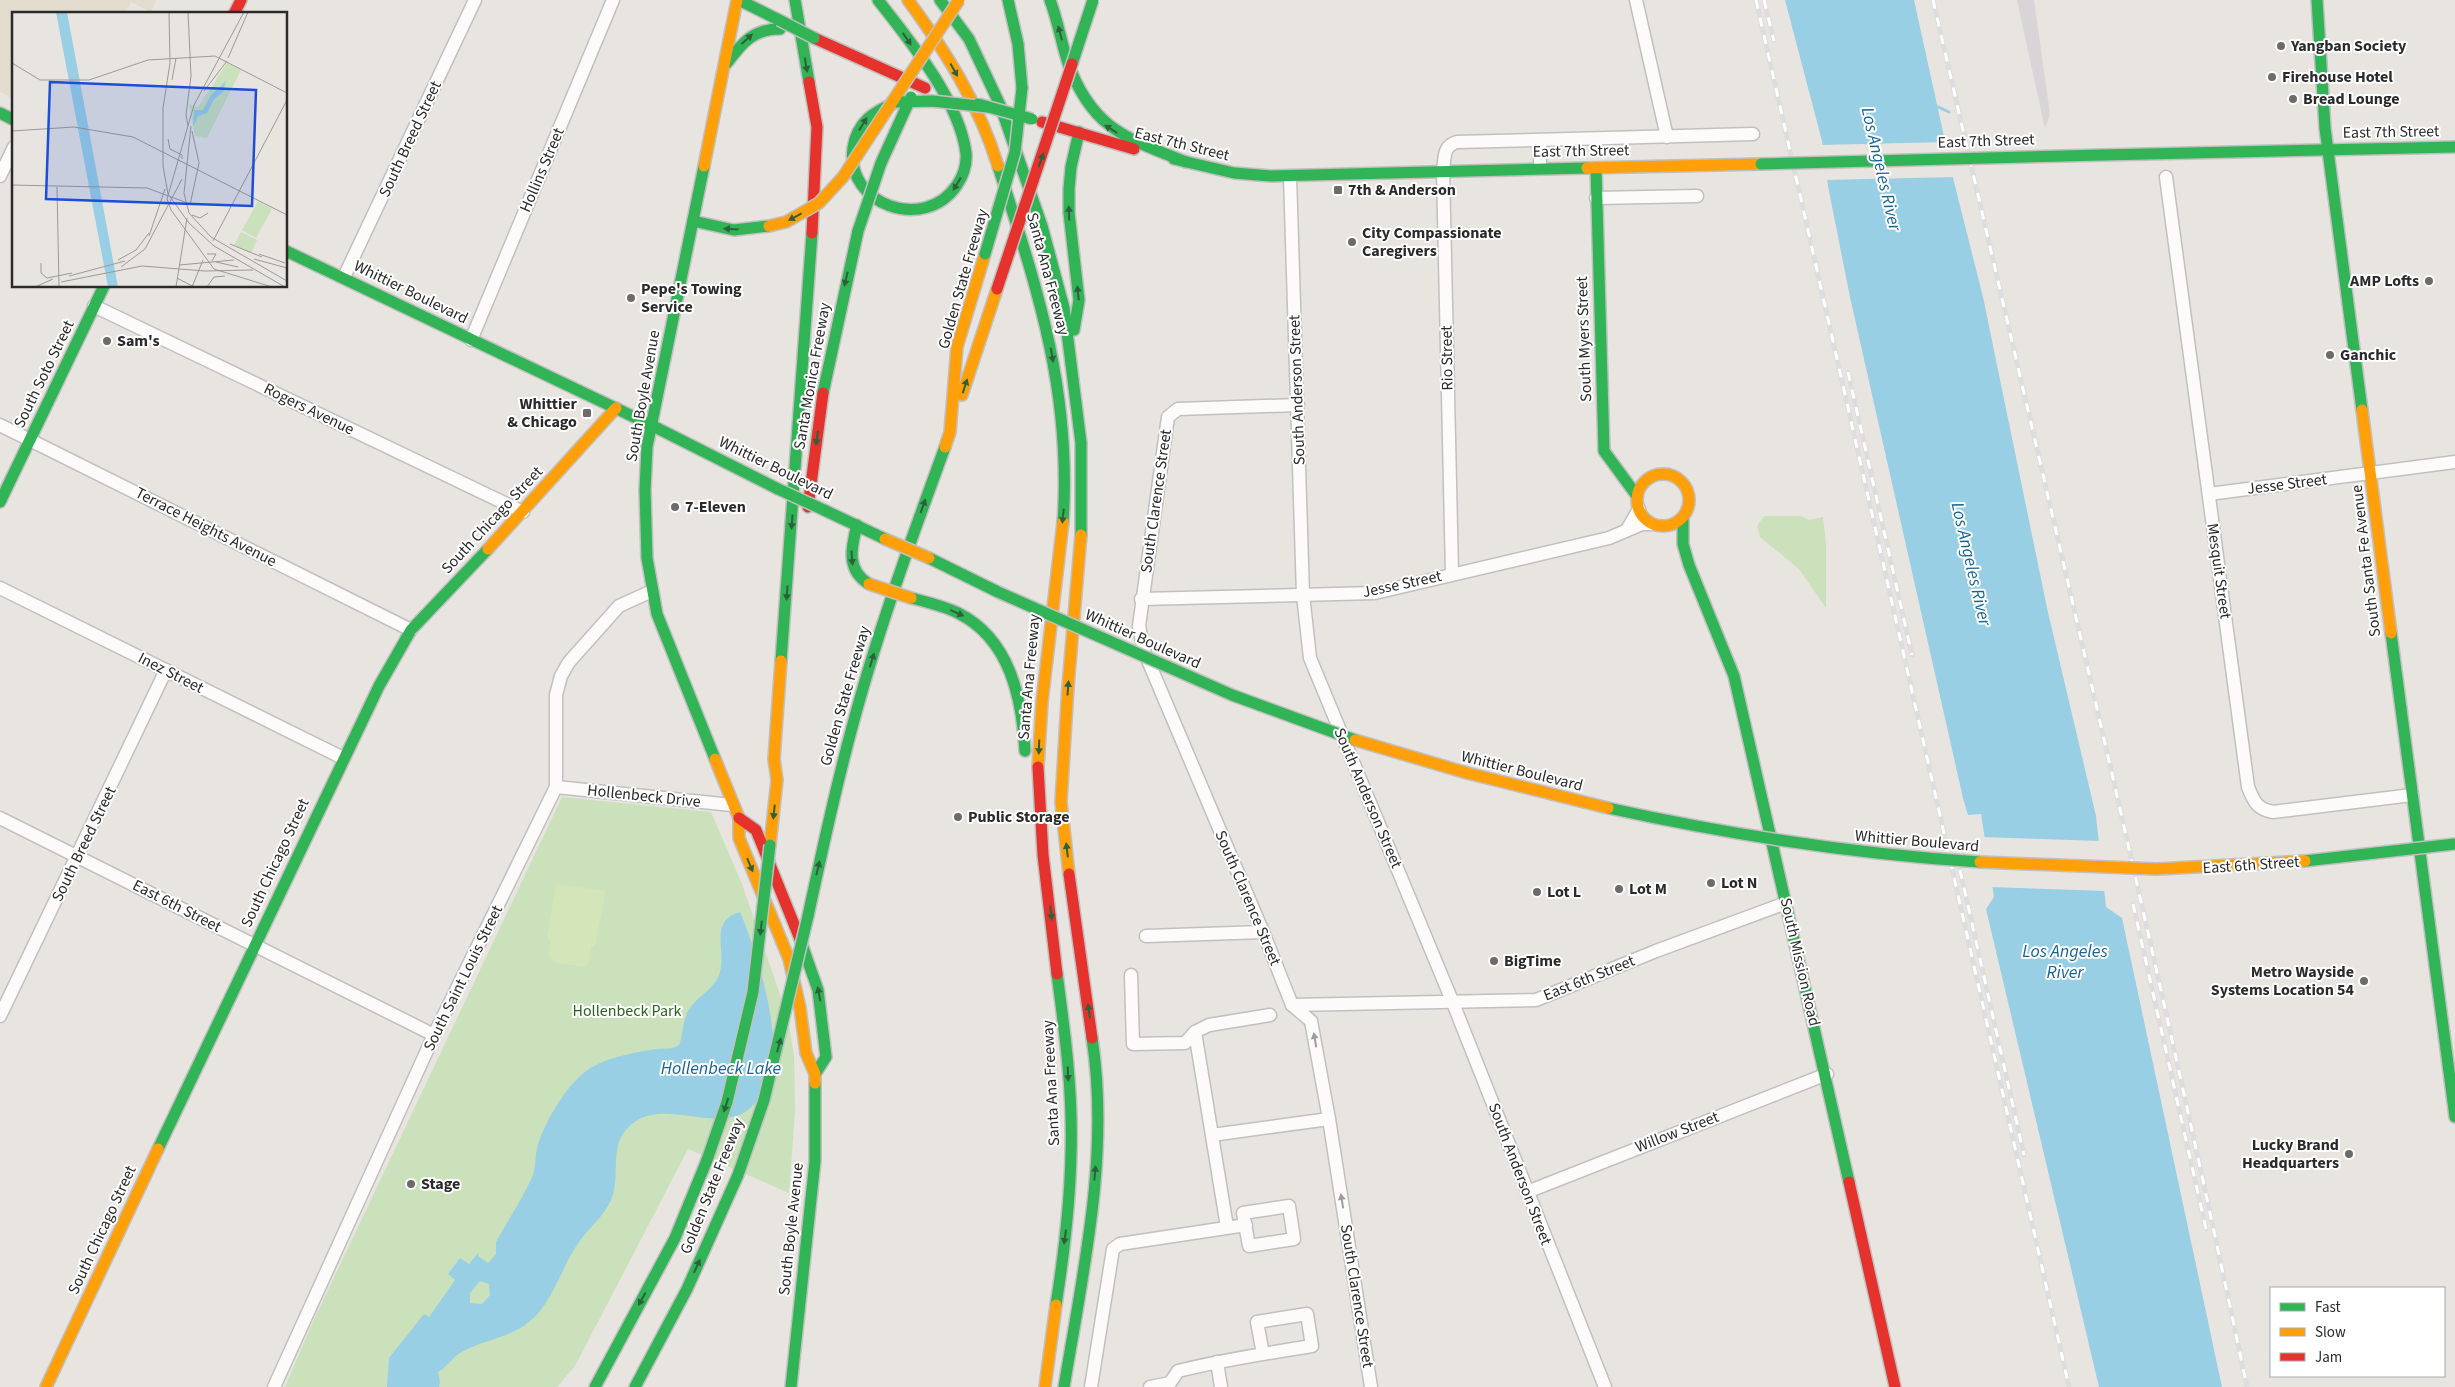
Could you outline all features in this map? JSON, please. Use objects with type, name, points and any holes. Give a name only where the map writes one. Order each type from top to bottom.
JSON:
[{"type":"main road","points":[[235,12],[241,0]]},
{"type":"main road","name":"East 7th Street","points":[[738,0],[780,24],[924,88],[1186,162],[1234,173],[1290,176],[1443,170],[2455,147]]},
{"type":"main road","name":"South Boyle Avenue","points":[[738,0],[648,447],[645,490],[647,558],[657,614],[732,805],[739,818],[756,830],[813,971],[818,990],[826,1057],[815,1074]]},
{"type":"main road","points":[[786,0],[801,34]]},
{"type":"main road","name":"Golden State Freeway","points":[[595,1387],[675,1238],[707,1160],[727,1102],[753,992],[777,780],[774,759],[816,175],[817,128],[795,0]]},
{"type":"main road","points":[[878,0],[936,82],[964,137],[966,155],[964,170],[958,184],[938,203],[925,208],[900,210],[877,201],[865,192],[853,170],[852,150],[862,124],[882,105],[897,102],[932,101],[988,107]]},
{"type":"main road","name":"Santa Ana Freeway","points":[[908,0],[950,64],[982,122],[1030,261],[1042,304],[1058,388],[1063,433],[1064,508],[1040,711],[1038,767],[1040,830],[1067,1045],[1072,1143],[1070,1201],[1045,1387]]},
{"type":"main road","name":"Santa Ana Freeway","points":[[940,0],[969,39],[1000,105],[1042,226],[1064,308],[1081,443],[1082,525],[1068,686],[1061,802],[1074,916],[1096,1061],[1099,1134],[1091,1222],[1064,1387]]},
{"type":"main road","points":[[954,0],[969,39]]},
{"type":"main road","points":[[693,221],[734,230],[769,226],[786,222],[819,203],[844,177],[960,0]]},
{"type":"main road","name":"Santa Monica Freeway","points":[[806,518],[824,385],[866,202],[884,156],[960,0]]},
{"type":"main road","name":"Golden State Freeway","points":[[635,1387],[686,1289],[738,1175],[764,1100],[780,1040],[832,804],[861,694],[896,578],[950,432],[957,347],[1011,170],[1018,135],[1022,88],[1018,44],[1008,0]]},
{"type":"main road","points":[[1050,0],[1068,63],[1091,111],[1104,125],[1124,137],[1186,162]]},
{"type":"main road","points":[[950,432],[1093,0]]},
{"type":"main road","name":"South Santa Fe Avenue","points":[[2317,0],[2328,150],[2455,1117]]},
{"type":"main road","points":[[724,67],[743,41],[751,34],[780,24]]},
{"type":"main road","points":[[0,113],[12,119]]},
{"type":"main road","points":[[1070,358],[1079,300],[1069,221],[1069,189],[1071,167],[1079,132]]},
{"type":"main road","name":"South Myers Street","points":[[1596,168],[1604,451],[1608,461],[1634,489],[1638,503]]},
{"type":"main road","name":"Whittier Boulevard","points":[[288,252],[616,408],[778,489],[998,592],[1174,672],[1315,727],[1446,768],[1623,814],[1732,835],[1898,857],[2046,866]]},
{"type":"main road","name":"South Soto Street","points":[[0,502],[103,288]]},
{"type":"main road","name":"South Chicago Street","points":[[46,1387],[343,758],[379,686],[411,630],[523,512],[616,408]]},
{"type":"main road","points":[[1620,473],[1649,478],[1663,474],[1672,476],[1685,486],[1690,502],[1683,518],[1676,524],[1656,525]]},
{"type":"main road","points":[[1649,478],[1641,486],[1638,503],[1644,518],[1683,544]]},
{"type":"main road","name":"South Mission Road","points":[[1683,518],[1683,544],[1689,565],[1734,676],[1826,1074],[1895,1387]]},
{"type":"main road","points":[[857,525],[851,548],[853,569],[858,578],[869,584],[952,610],[975,624],[995,645],[1009,668],[1018,690],[1023,716],[1028,802],[1040,830]]},
{"type":"main road","points":[[777,780],[783,759],[796,623]]},
{"type":"main road","name":"South Boyle Avenue","points":[[739,818],[739,838],[789,959],[800,1008],[806,1054],[815,1074],[815,1161],[791,1387]]},
{"type":"main road","name":"East 6th Street","points":[[2046,866],[2151,870],[2233,867],[2369,855],[2455,844]]},
{"type":"main road","points":[[1074,1387],[1091,1222]]},
{"type":"main road","points":[[654,1378],[686,1289]]},
{"type":"main road","points":[[590,1372],[617,1345]]},
{"type":"main road","points":[[1033,1387],[1050,1346]]},
{"type":"street","name":"South Breed Street","points":[[344,277],[476,0]]},
{"type":"street","name":"Hollins Street","points":[[471,340],[613,0]]},
{"type":"street","points":[[1636,0],[1666,137]]},
{"type":"street","points":[[1540,168],[1540,140],[1753,134]]},
{"type":"street","name":"Rio Street","points":[[1452,573],[1443,170],[1446,150],[1449,144],[1457,142],[1540,140]]},
{"type":"street","points":[[0,176],[12,151]]},
{"type":"street","name":"South Anderson Street","points":[[1290,176],[1303,595],[1310,658],[1453,1003],[1605,1387]]},
{"type":"street","name":"Mesquit Street","points":[[2166,177],[2248,787],[2255,804],[2262,810],[2273,812],[2412,795]]},
{"type":"street","points":[[1596,198],[1697,196]]},
{"type":"street","name":"Rogers Avenue","points":[[94,306],[523,512]]},
{"type":"street","name":"South Clarence Street","points":[[1298,405],[1178,409],[1168,417],[1139,626],[1144,652],[1292,1005],[1311,1021],[1329,1119],[1371,1387]]},
{"type":"street","name":"Terrace Heights Avenue","points":[[0,425],[411,630]]},
{"type":"street","name":"Jesse Street","points":[[2209,494],[2455,462]]},
{"type":"street","points":[[1627,530],[1638,503]]},
{"type":"street","name":"Jesse Street","points":[[1142,599],[1375,593],[1452,573],[1609,538],[1642,524],[1656,525]]},
{"type":"street","name":"Inez Street","points":[[0,588],[343,758]]},
{"type":"street","name":"South Saint Louis Street","points":[[274,1387],[434,1035],[556,787],[556,694],[561,676],[569,662],[619,606],[652,591]]},
{"type":"street","name":"South Breed Street","points":[[0,1016],[78,857],[166,670]]},
{"type":"street","name":"Hollenbeck Drive","points":[[556,787],[732,805]]},
{"type":"street","name":"East 6th Street","points":[[0,818],[434,1035]]},
{"type":"street","name":"East 6th Street","points":[[1292,1005],[1536,1000],[1656,950],[1786,903]]},
{"type":"street","points":[[1146,936],[1263,932]]},
{"type":"street","points":[[1131,975],[1133,1044],[1185,1043],[1195,1032],[1209,1025],[1270,1016]]},
{"type":"street","points":[[2441,1016],[2455,1014]]},
{"type":"street","points":[[1195,1032],[1227,1227]]},
{"type":"street","name":"Willow Street","points":[[1527,1192],[1826,1074]]},
{"type":"street","points":[[1212,1135],[1329,1119]]},
{"type":"street","points":[[1288,1206],[1294,1238],[1249,1246],[1246,1225],[1243,1213],[1288,1206]]},
{"type":"street","points":[[1091,1387],[1113,1249],[1120,1244],[1246,1225]]},
{"type":"street","points":[[1150,1387],[1170,1383],[1178,1371],[1217,1362],[1312,1346],[1306,1314],[1257,1322],[1262,1354]]},
{"type":"street","points":[[1217,1362],[1221,1387]]},
{"type":"shaded area","points":[[0,0],[156,0],[151,12],[131,2],[126,12],[12,12],[12,98],[0,92]]},
{"type":"shaded area","points":[[2017,0],[2034,0],[2050,114],[2045,129]]},
{"type":"green space","points":[[1764,516],[1801,516],[1809,520],[1823,517],[1826,543],[1826,608],[1799,569],[1760,537],[1757,526]]},
{"type":"green space","name":"Hollenbeck Park","points":[[562,797],[711,812],[742,884],[788,1018],[794,1057],[795,1111],[789,1193],[688,1149],[575,1366],[557,1387],[285,1387],[312,1324]]},
{"type":"green space","points":[[556,884],[605,891],[596,944],[591,948],[589,963],[583,967],[553,962],[549,955],[551,942],[547,937]]},
{"type":"water","name":"Los Angeles River","points":[[1785,0],[1914,0],[1954,182],[1983,297],[2047,608],[2096,816],[2106,907],[2122,918],[2222,1387],[2099,1387],[1986,909],[1994,897],[1981,814],[1968,815],[1963,798],[1850,297],[1828,186],[1822,141]]},
{"type":"water","name":"Hollenbeck Lake","points":[[740,912],[753,945],[763,980],[773,1033],[774,1056],[764,1086],[756,1102],[744,1113],[725,1118],[657,1114],[633,1123],[619,1141],[614,1192],[611,1200],[573,1251],[544,1306],[537,1315],[513,1332],[457,1355],[438,1372],[439,1387],[387,1387],[389,1358],[424,1314],[429,1317],[455,1280],[448,1274],[460,1258],[469,1264],[479,1252],[478,1256],[488,1263],[496,1254],[496,1242],[533,1175],[537,1148],[545,1126],[567,1090],[585,1072],[601,1063],[625,1055],[672,1048],[679,1045],[687,1012],[718,978],[721,963],[722,929],[730,916]],"holes":[[[480,1281],[489,1284],[490,1295],[482,1304],[470,1303],[470,1293]]]},
{"type":"pier","points":[[1948,142],[1955,177],[1824,180],[1820,145]]},
{"type":"pier","points":[[1982,837],[2101,841],[2106,891],[1990,887]]},
{"type":"waterway","points":[[1936,106],[1949,112]]},
{"type":"railway","points":[[1756,0],[2069,1387]]},
{"type":"railway","points":[[1764,0],[1774,41]]},
{"type":"railway","points":[[1933,0],[2133,866],[2247,1387]]},
{"type":"railway","points":[[1848,372],[1912,655]]},
{"type":"railway","points":[[1960,870],[2024,1155]]},
{"type":"railway","points":[[2133,904],[2206,1229]]},
{"type":"traffic: fast","points":[[739,0],[779,20]]},
{"type":"traffic: fast","points":[[795,0],[809,82]]},
{"type":"traffic: fast","points":[[878,0],[918,52],[944,92],[962,133],[966,157],[961,178],[943,200],[926,207],[908,209],[890,206],[874,197],[861,185],[854,168],[853,148],[858,131],[874,114],[897,102]]},
{"type":"traffic: fast","points":[[940,0],[969,39],[1000,105],[1042,226],[1064,308],[1081,443],[1081,535]]},
{"type":"traffic: fast","points":[[1008,0],[1018,44],[1022,88]]},
{"type":"traffic: fast","points":[[1050,0],[1068,63],[1088,103],[1100,117],[1129,138],[1186,162]]},
{"type":"traffic: fast","points":[[1072,64],[1093,0]]},
{"type":"traffic: fast","points":[[2317,0],[2325,128],[2362,410]]},
{"type":"traffic: fast","points":[[779,20],[814,38]]},
{"type":"traffic: fast","points":[[727,63],[743,43],[755,34],[762,31],[780,29]]},
{"type":"traffic: fast","points":[[985,254],[1015,152],[1022,88]]},
{"type":"traffic: fast","points":[[858,231],[881,163],[911,97]]},
{"type":"traffic: fast","points":[[897,102],[932,101],[988,107]]},
{"type":"traffic: fast","points":[[978,104],[1032,119]]},
{"type":"traffic: fast","points":[[0,113],[12,119]]},
{"type":"traffic: fast","points":[[1074,330],[1079,300],[1069,213],[1069,189],[1071,167],[1079,132]]},
{"type":"traffic: fast","points":[[2102,155],[2455,147]]},
{"type":"traffic: fast","points":[[1761,164],[2102,155]]},
{"type":"traffic: fast","points":[[1174,159],[1234,173],[1271,176],[1587,168]]},
{"type":"traffic: fast","points":[[704,166],[647,447],[645,490],[647,558],[657,614],[715,759]]},
{"type":"traffic: fast","points":[[998,166],[1038,298],[1057,384],[1062,428],[1064,474],[1063,522]]},
{"type":"traffic: fast","points":[[1596,168],[1604,451],[1637,496]]},
{"type":"traffic: fast","points":[[693,221],[734,230],[769,226]]},
{"type":"traffic: fast","points":[[823,393],[858,231]]},
{"type":"traffic: fast","points":[[781,661],[812,233]]},
{"type":"traffic: fast","points":[[288,252],[653,426],[778,489]]},
{"type":"traffic: fast","points":[[0,502],[103,288]]},
{"type":"traffic: fast","points":[[808,916],[853,722],[890,601],[945,447]]},
{"type":"traffic: fast","points":[[778,489],[824,510]]},
{"type":"traffic: fast","points":[[824,510],[885,539]]},
{"type":"traffic: fast","points":[[1683,518],[1683,544],[1689,565],[1734,676],[1849,1182]]},
{"type":"traffic: fast","points":[[857,525],[852,558],[857,572],[869,584]]},
{"type":"traffic: fast","points":[[158,1149],[379,686],[411,630],[488,549]]},
{"type":"traffic: fast","points":[[929,558],[998,592]]},
{"type":"traffic: fast","points":[[998,592],[1232,695],[1355,740]]},
{"type":"traffic: fast","points":[[911,598],[958,613],[976,624],[990,638],[1010,672],[1016,691],[1021,711],[1025,751]]},
{"type":"traffic: fast","points":[[2391,633],[2455,1117]]},
{"type":"traffic: fast","points":[[1608,808],[1700,827],[1840,849],[1980,862]]},
{"type":"traffic: fast","points":[[2305,861],[2455,844]]},
{"type":"traffic: fast","points":[[707,1160],[727,1102],[753,992],[770,845]]},
{"type":"traffic: fast","points":[[738,1175],[764,1100],[808,916]]},
{"type":"traffic: fast","points":[[800,939],[818,990],[826,1057],[815,1074]]},
{"type":"traffic: fast","points":[[1056,1305],[1068,1210],[1071,1131],[1068,1063],[1057,974]]},
{"type":"traffic: fast","points":[[1064,1387],[1086,1257],[1096,1169],[1097,1082],[1092,1038]]},
{"type":"traffic: fast","points":[[791,1387],[815,1161],[815,1083]]},
{"type":"traffic: fast","points":[[595,1387],[675,1238],[707,1160]]},
{"type":"traffic: fast","points":[[635,1387],[687,1289],[738,1175]]},
{"type":"traffic: slow","points":[[704,166],[737,0]]},
{"type":"traffic: slow","points":[[908,0],[960,79],[981,121],[998,166]]},
{"type":"traffic: slow","points":[[769,226],[786,222],[819,203],[843,177],[959,0]]},
{"type":"traffic: slow","points":[[1587,168],[1761,164]]},
{"type":"traffic: slow","points":[[945,447],[950,432],[957,347],[985,254]]},
{"type":"traffic: slow","points":[[962,395],[997,289]]},
{"type":"traffic: slow","points":[[488,549],[616,408]]},
{"type":"traffic: slow","points":[[2362,410],[2391,633]]},
{"type":"traffic: slow","points":[[1658,474],[1668,474],[1678,478],[1685,485],[1689,500],[1685,515],[1678,522],[1668,526],[1658,526],[1648,522],[1641,515],[1637,505],[1637,495],[1641,485],[1648,478],[1658,474]]},
{"type":"traffic: slow","points":[[1038,767],[1042,702],[1063,522]]},
{"type":"traffic: slow","points":[[1069,874],[1061,802],[1068,686],[1081,535]]},
{"type":"traffic: slow","points":[[885,539],[929,558]]},
{"type":"traffic: slow","points":[[869,584],[911,598]]},
{"type":"traffic: slow","points":[[770,845],[777,780],[774,759],[781,661]]},
{"type":"traffic: slow","points":[[1355,740],[1467,773],[1608,808]]},
{"type":"traffic: slow","points":[[715,759],[739,818],[739,838],[789,959],[800,1008],[806,1053],[815,1074],[815,1083]]},
{"type":"traffic: slow","points":[[1980,862],[2157,869],[2305,861]]},
{"type":"traffic: slow","points":[[46,1387],[158,1149]]},
{"type":"traffic: slow","points":[[1045,1387],[1056,1305]]},
{"type":"traffic: jam","points":[[235,12],[241,0]]},
{"type":"traffic: jam","points":[[814,38],[925,88]]},
{"type":"traffic: jam","points":[[997,289],[1072,64]]},
{"type":"traffic: jam","points":[[809,82],[817,127],[812,233]]},
{"type":"traffic: jam","points":[[1042,122],[1134,149]]},
{"type":"traffic: jam","points":[[808,507],[823,393]]},
{"type":"traffic: jam","points":[[1038,767],[1043,855],[1057,974]]},
{"type":"traffic: jam","points":[[739,818],[756,830],[800,939]]},
{"type":"traffic: jam","points":[[1069,874],[1092,1038]]},
{"type":"traffic: jam","points":[[1849,1182],[1895,1387]]},
{"type":"place","name":"Yangban Society","points":[[2281,46]]},
{"type":"place","name":"Firehouse Hotel","points":[[2272,77]]},
{"type":"place","name":"Bread Lounge","points":[[2293,99]]},
{"type":"place","name":"7th & Anderson","points":[[1338,190]]},
{"type":"place","name":"City Compassionate Caregivers","points":[[1352,242]]},
{"type":"place","name":"AMP Lofts","points":[[2429,281]]},
{"type":"place","name":"Pepe's Towing Service","points":[[631,298]]},
{"type":"place","name":"Sam's","points":[[107,341]]},
{"type":"place","name":"Ganchic","points":[[2330,355]]},
{"type":"place","name":"Whittier & Chicago","points":[[587,413]]},
{"type":"place","name":"7-Eleven","points":[[675,507]]},
{"type":"place","name":"Public Storage","points":[[958,817]]},
{"type":"place","name":"Lot N","points":[[1711,883]]},
{"type":"place","name":"Lot M","points":[[1619,889]]},
{"type":"place","name":"Lot L","points":[[1537,892]]},
{"type":"place","name":"BigTime","points":[[1494,961]]},
{"type":"place","name":"Metro Wayside Systems Location 54","points":[[2364,981]]},
{"type":"place","name":"Lucky Brand Headquarters","points":[[2349,1154]]},
{"type":"place","name":"Stage","points":[[411,1184]]}]
